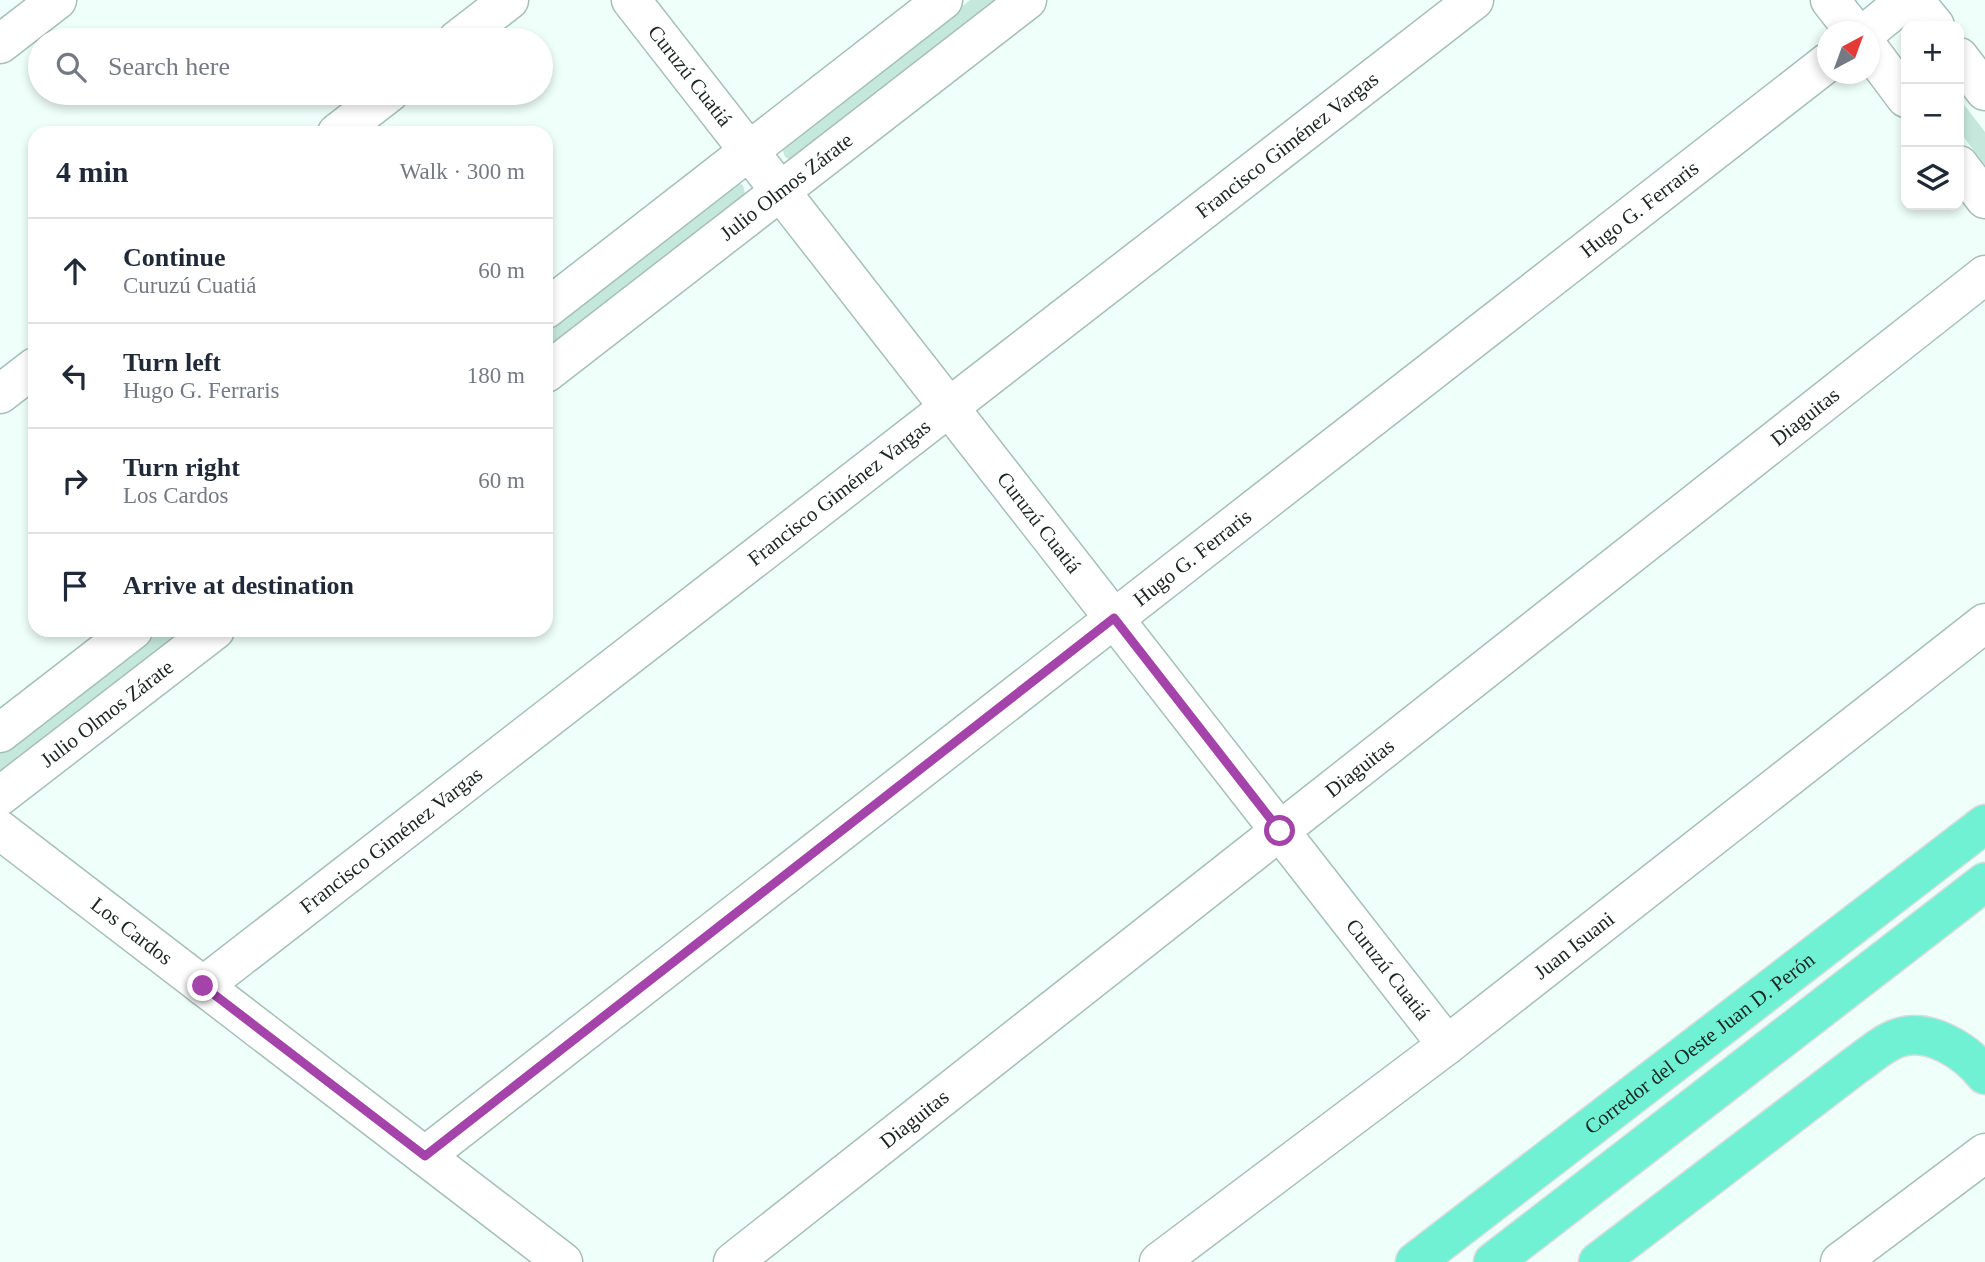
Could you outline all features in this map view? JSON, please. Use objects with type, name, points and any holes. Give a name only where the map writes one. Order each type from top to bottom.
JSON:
[{"type":"highway","name":"Corredor del Oeste Juan D. Perón","points":[[1415,1262],[1985,824]]},
{"type":"highway","points":[[1493,1262],[1985,882]]},
{"type":"highway","points":[[1598,1262],[1856,1065],[1895,1039],[1914,1034],[1941,1041],[1976,1063],[1985,1074]]},
{"type":"street","points":[[0,44],[57,0]]},
{"type":"street","points":[[473,28],[509,0]]},
{"type":"street","name":"Curuzú Cuatiá","points":[[631,0],[1447,1045]]},
{"type":"street","points":[[553,304],[943,0]]},
{"type":"street","name":"Julio Olmos Zárate","points":[[553,368],[1027,0]]},
{"type":"street","name":"Francisco Giménez Vargas","points":[[203,986],[1474,0]]},
{"type":"street","points":[[1830,0],[1846,21]]},
{"type":"street","points":[[1880,21],[1906,0]]},
{"type":"street","points":[[1914,0],[1931,21]]},
{"type":"street","points":[[1880,63],[1901,91]]},
{"type":"street","points":[[1964,64],[1985,91]]},
{"type":"street","name":"Hugo G. Ferraris","points":[[425,1156],[1817,71]]},
{"type":"street","points":[[346,126],[373,105]]},
{"type":"street","points":[[1964,172],[1985,199]]},
{"type":"street","name":"Diaguitas","points":[[733,1262],[1985,275]]},
{"type":"street","points":[[0,394],[28,372]]},
{"type":"street","name":"Juan Isuani","points":[[1159,1262],[1447,1045],[1985,624]]},
{"type":"street","points":[[0,733],[123,637]]},
{"type":"street","name":"Julio Olmos Zárate","points":[[0,796],[206,637]]},
{"type":"street","name":"Los Cardos","points":[[0,830],[563,1262]]},
{"type":"street","points":[[1840,1262],[1985,1153]]},
{"type":"green space","points":[[970,0],[1000,0],[790,160],[785,157],[783,151],[786,144]]},
{"type":"green space","points":[[1964,105],[1985,132],[1985,165],[1964,138]]},
{"type":"green space","points":[[737,183],[743,185],[745,194],[553,346],[553,323]]},
{"type":"green space","points":[[145,637],[180,637],[0,777],[0,749]]},
{"type":"route","points":[[203,986],[425,1156],[1114,618],[1280,831]]}]
